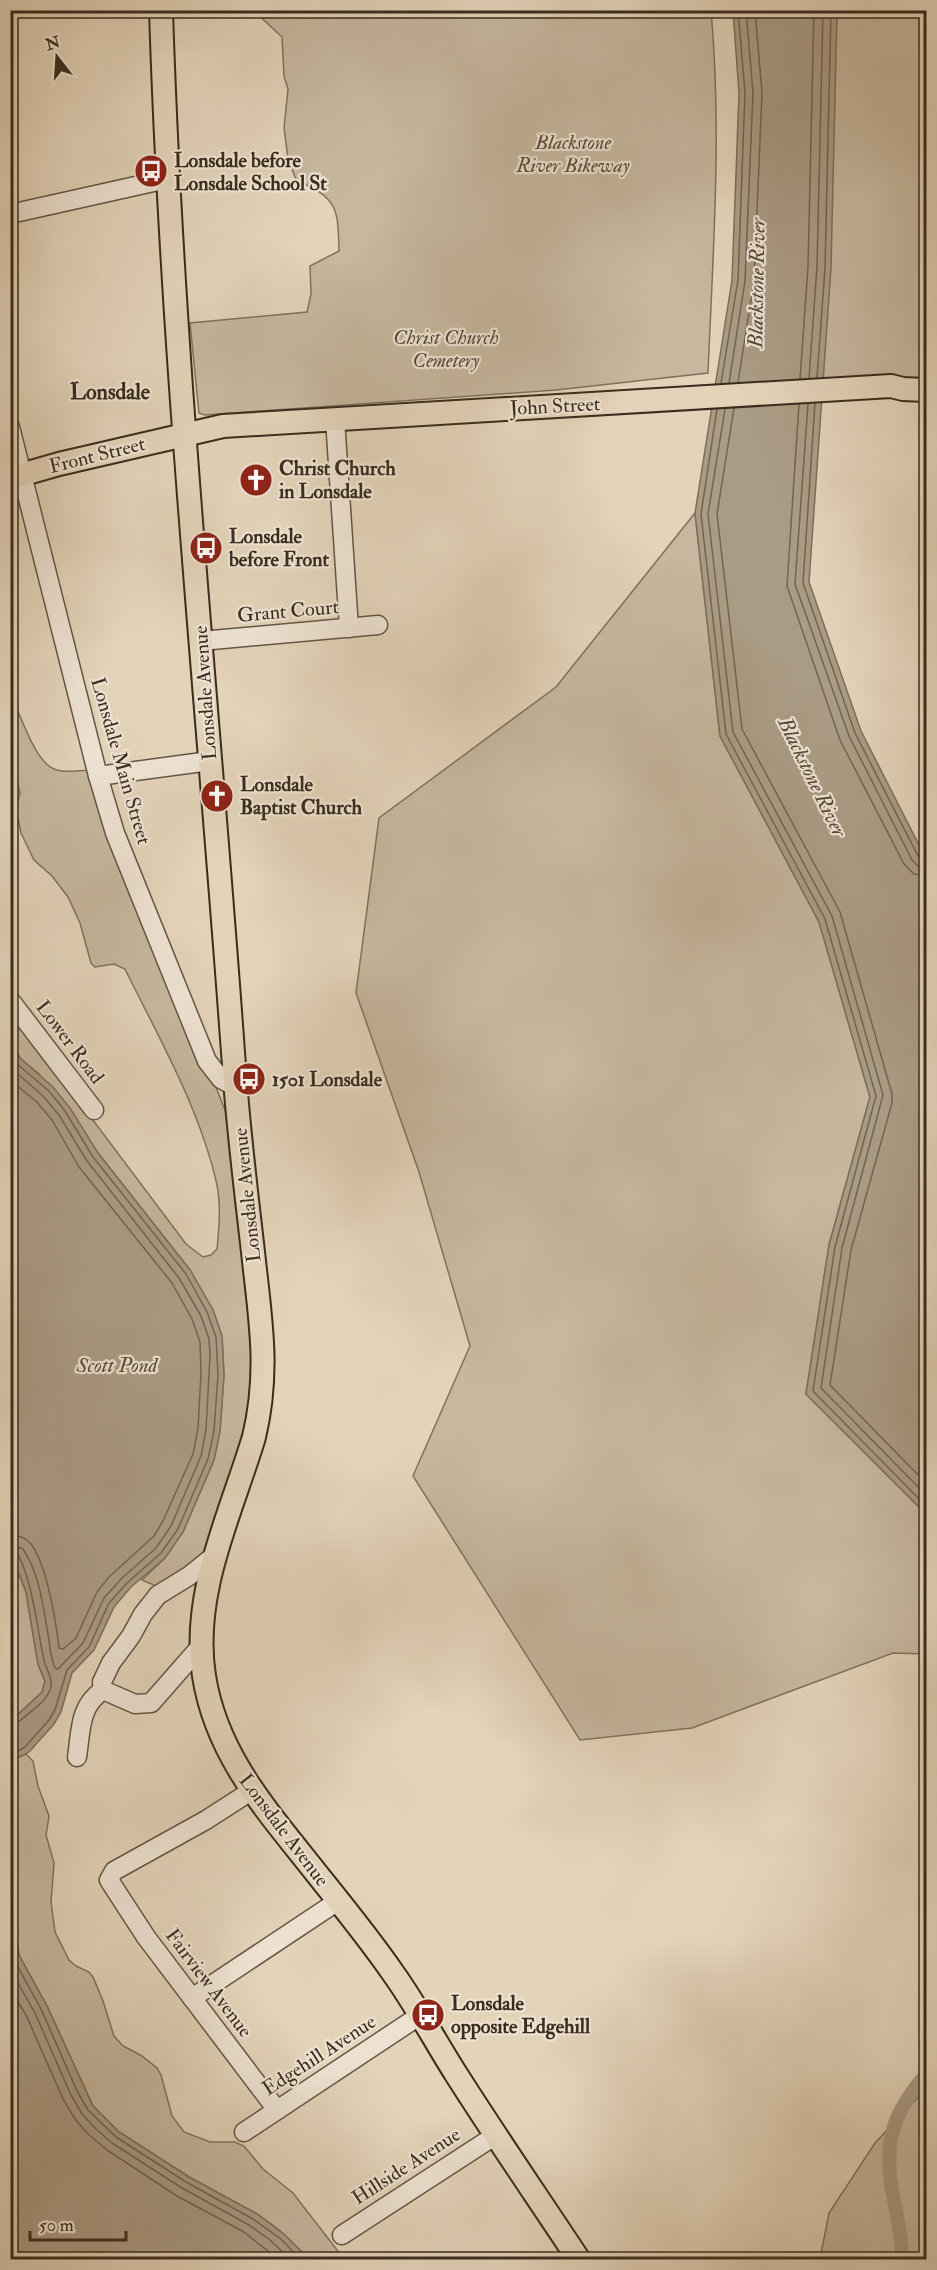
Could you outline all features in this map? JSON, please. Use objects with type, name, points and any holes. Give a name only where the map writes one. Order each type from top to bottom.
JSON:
[{"type":"main road","name":"Lonsdale Avenue","points":[[161,10],[167,179],[185,434],[236,1087],[264,1361],[254,1437],[214,1556],[201,1625],[201,1646],[207,1691],[228,1750],[251,1791],[394,1974],[573,2257]]},
{"type":"main road","points":[[891,386],[927,380]]},
{"type":"main road","name":"John Street","points":[[185,434],[223,426],[891,386],[927,390]]},
{"type":"main road","name":"Front Street","points":[[16,476],[185,434]]},
{"type":"street","points":[[10,214],[167,179]]},
{"type":"street","points":[[335,419],[349,628]]},
{"type":"street","name":"Lonsdale Main Street","points":[[10,426],[16,476],[115,833],[207,1061],[221,1079],[236,1087]]},
{"type":"street","name":"Grant Court","points":[[201,640],[378,625]]},
{"type":"street","points":[[98,776],[210,761]]},
{"type":"street","name":"Lower Road","points":[[10,1000],[94,1110]]},
{"type":"street","points":[[103,1690],[102,1682],[111,1663],[158,1595],[189,1576],[214,1556]]},
{"type":"street","points":[[103,1690],[135,1704],[151,1703],[201,1646]]},
{"type":"street","points":[[77,1757],[82,1716],[92,1698],[103,1690]]},
{"type":"street","name":"Fairview Avenue","points":[[251,1791],[206,1820],[114,1871],[109,1880],[146,1937],[277,2110]]},
{"type":"street","points":[[192,1998],[338,1901]]},
{"type":"street","name":"Edgehill Avenue","points":[[244,2132],[419,2016]]},
{"type":"street","name":"Hillside Avenue","points":[[342,2235],[496,2135]]},
{"type":"green space","name":"Blackstone River Bikeway","points":[[254,11],[711,11],[716,146],[708,373],[556,390],[205,415],[199,413],[190,323],[307,312],[311,294],[310,266],[339,251],[338,224],[333,206],[320,193],[296,180],[288,158],[284,128],[288,89],[284,76],[282,37]]},
{"type":"green space","points":[[829,11],[926,11],[926,387],[821,392]]},
{"type":"green space","points":[[695,513],[720,736],[819,922],[870,1097],[829,1245],[806,1394],[926,1514],[926,1654],[893,1653],[692,1728],[580,1740],[413,1476],[470,1346],[419,1172],[356,993],[379,818],[556,687]]},
{"type":"green space","points":[[10,694],[29,738],[49,766],[65,771],[91,770],[232,1128],[254,1378],[249,1412],[204,1559],[156,1586],[142,1580],[165,1558],[183,1532],[214,1460],[220,1431],[224,1375],[222,1336],[213,1310],[190,1270],[39,1074],[21,1059],[11,1044],[11,1011],[186,1244],[203,1257],[211,1255],[217,1249],[219,1209],[217,1185],[210,1157],[189,1101],[125,969],[114,964],[95,967],[91,963],[80,923],[68,897],[52,876],[34,860],[21,833],[16,808],[20,793],[18,784],[11,778]]},
{"type":"green space","points":[[10,1552],[26,1592],[38,1664],[45,1681],[42,1692],[11,1721]]},
{"type":"green space","points":[[26,1754],[33,1761],[38,1786],[49,1816],[46,1835],[54,1863],[51,1902],[55,1932],[69,1960],[93,1977],[114,2036],[123,2046],[142,2056],[157,2068],[172,2116],[184,2132],[210,2142],[235,2142],[244,2146],[263,2169],[293,2193],[344,2259],[309,2259],[278,2229],[257,2214],[189,2177],[119,2132],[93,2106],[47,2006],[19,1955],[10,1891],[10,1770],[15,1759]]},
{"type":"green space","points":[[926,2089],[926,2259],[820,2259],[829,2213],[875,2143]]},
{"type":"water","name":"Blackstone River","points":[[733,11],[837,11],[831,268],[809,582],[861,731],[926,859],[926,1514],[806,1394],[829,1245],[870,1097],[819,922],[720,736],[695,513],[732,280],[739,93]]},
{"type":"water","name":"Scott Pond","points":[[11,1044],[21,1059],[53,1087],[70,1108],[98,1153],[190,1270],[213,1310],[222,1336],[224,1375],[220,1431],[214,1460],[183,1532],[165,1558],[131,1587],[114,1607],[94,1650],[72,1673],[61,1712],[54,1724],[29,1752],[15,1759],[11,1770],[11,1721],[42,1692],[45,1681],[38,1664],[26,1592],[11,1552]]},
{"type":"water","points":[[10,1891],[19,1955],[47,2006],[93,2106],[119,2132],[189,2177],[257,2214],[285,2235],[309,2259],[11,2259]]},
{"type":"waterway","points":[[902,2260],[890,2177],[890,2145],[898,2116],[914,2089],[926,2075]]},
{"type":"place","name":"Lonsdale before Lonsdale School St","points":[[151,171]]},
{"type":"place","name":"Christ Church in Lonsdale","points":[[256,480]]},
{"type":"place","name":"Lonsdale before Front","points":[[206,548]]},
{"type":"place","name":"Lonsdale Baptist Church","points":[[217,796]]},
{"type":"place","name":"1501 Lonsdale","points":[[249,1079]]},
{"type":"place","name":"Lonsdale opposite Edgehill","points":[[428,2015]]},
{"type":"district","name":"Lonsdale","points":[[110,392]]},
{"type":"park label","name":"Christ Church Cemetery","points":[[446,348]]}]
